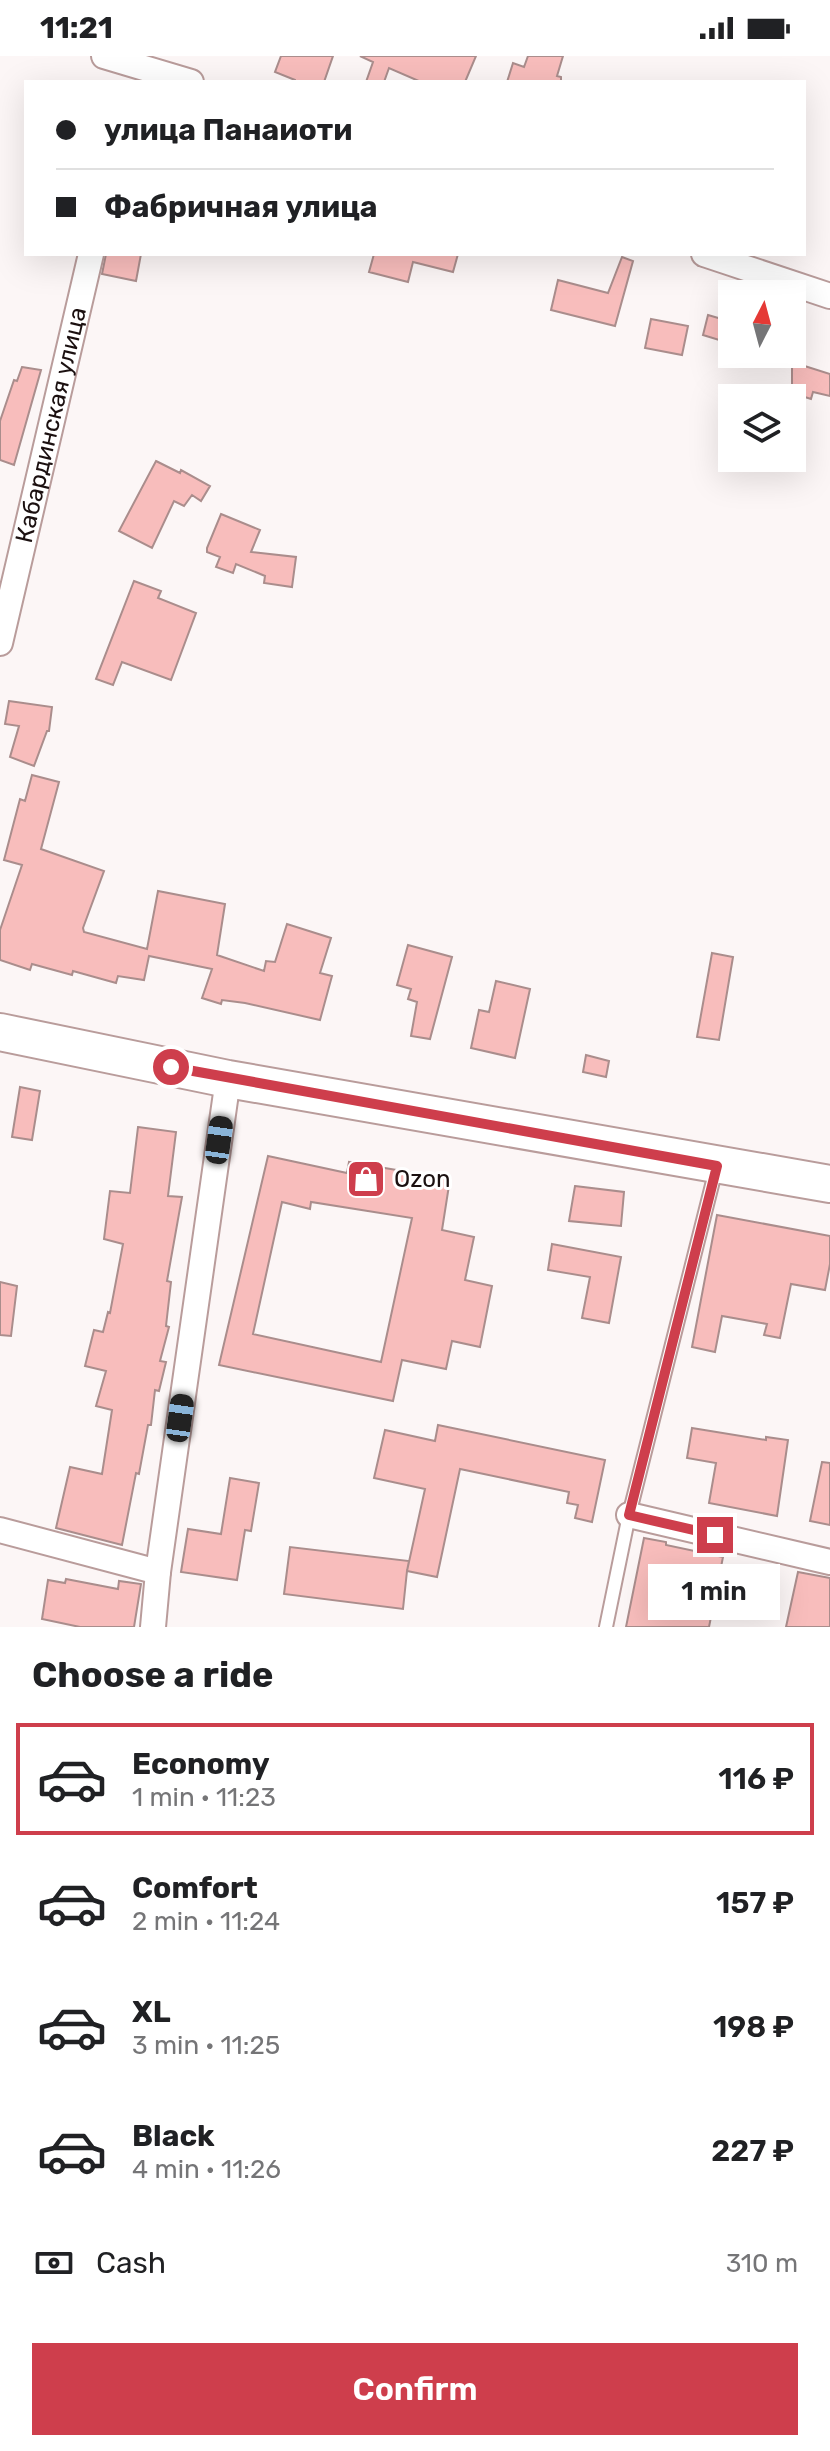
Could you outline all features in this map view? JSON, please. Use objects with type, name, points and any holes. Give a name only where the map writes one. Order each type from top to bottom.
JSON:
[{"type":"street","points":[[104,56],[183,80]]},
{"type":"street","name":"Кабардинская улица","points":[[0,643],[91,256]]},
{"type":"street","points":[[710,256],[830,296]]},
{"type":"street","points":[[0,1032],[228,1079],[830,1184]]},
{"type":"street","points":[[153,1627],[158,1572],[228,1079]]},
{"type":"street","points":[[629,1515],[830,1562]]},
{"type":"street","points":[[0,1530],[158,1572]]},
{"type":"lane","points":[[606,1627],[629,1515],[717,1166]]},
{"type":"building","points":[[281,56],[333,56],[325,80],[295,80],[275,72]]},
{"type":"building","points":[[360,56],[476,56],[466,80],[416,80],[389,68],[385,80],[367,80],[373,62]]},
{"type":"building","points":[[528,56],[563,56],[557,76],[561,80],[508,80],[513,63],[524,67]]},
{"type":"building","points":[[106,256],[141,256],[136,281],[102,274]]},
{"type":"building","points":[[373,256],[457,256],[453,272],[413,262],[408,282],[369,272]]},
{"type":"building","points":[[622,257],[633,261],[615,326],[551,310],[558,280],[608,293]]},
{"type":"building","points":[[708,315],[718,318],[718,340],[703,335]]},
{"type":"building","points":[[651,319],[688,326],[682,355],[645,348]]},
{"type":"building","points":[[806,366],[830,374],[830,396],[813,392],[811,399],[806,397],[806,384],[792,384],[792,368]]},
{"type":"building","points":[[22,367],[41,370],[14,465],[0,460],[0,421],[14,380],[17,381]]},
{"type":"building","points":[[156,461],[210,486],[201,501],[192,495],[184,506],[174,501],[152,548],[119,531]]},
{"type":"building","points":[[221,514],[260,530],[251,552],[296,557],[292,587],[264,583],[265,576],[236,564],[233,573],[216,567],[220,557],[207,552],[207,548]]},
{"type":"building","points":[[134,581],[161,591],[158,598],[196,613],[171,680],[122,662],[113,685],[96,679]]},
{"type":"building","points":[[9,701],[52,707],[49,731],[34,766],[10,757],[19,726],[5,724]]},
{"type":"building","points":[[32,775],[59,782],[41,849],[104,871],[84,932],[147,949],[158,891],[225,904],[217,955],[264,971],[266,961],[275,962],[287,924],[331,938],[320,973],[332,976],[320,1020],[245,1003],[222,1000],[221,1004],[202,998],[212,969],[149,956],[144,980],[118,976],[116,983],[32,964],[30,970],[0,960],[0,930],[22,865],[4,860],[20,799],[25,801]]},
{"type":"building","points":[[408,945],[452,957],[430,1039],[411,1036],[417,1002],[408,999],[411,989],[397,985]]},
{"type":"building","points":[[712,953],[733,957],[719,1040],[697,1037]]},
{"type":"building","points":[[496,981],[530,989],[515,1058],[471,1048],[479,1010],[489,1012]]},
{"type":"building","points":[[586,1055],[609,1061],[606,1077],[583,1072]]},
{"type":"building","points":[[20,1087],[40,1091],[32,1140],[12,1137]]},
{"type":"building","points":[[138,1127],[176,1132],[168,1196],[182,1197],[167,1281],[171,1282],[166,1326],[169,1327],[160,1361],[166,1362],[159,1391],[155,1390],[151,1425],[148,1425],[139,1474],[136,1473],[122,1545],[56,1528],[70,1467],[102,1474],[112,1410],[96,1406],[106,1371],[85,1366],[94,1330],[103,1332],[110,1313],[123,1244],[104,1239],[110,1191],[130,1193]]},
{"type":"building","points":[[268,1156],[347,1173],[349,1162],[450,1179],[442,1230],[474,1237],[465,1280],[492,1286],[480,1347],[452,1341],[446,1369],[402,1360],[393,1401],[219,1365]],"holes":[[[282,1202],[310,1209],[311,1202],[412,1218],[381,1362],[253,1334]]]},
{"type":"building","points":[[575,1186],[624,1192],[621,1226],[569,1221]]},
{"type":"building","points":[[717,1215],[830,1236],[830,1264],[825,1290],[791,1284],[780,1338],[764,1335],[767,1324],[722,1316],[715,1352],[692,1347]]},
{"type":"building","points":[[552,1244],[621,1257],[609,1323],[582,1318],[590,1277],[548,1270]]},
{"type":"building","points":[[0,1282],[17,1286],[11,1336],[0,1335]]},
{"type":"building","points":[[438,1425],[605,1460],[592,1522],[575,1518],[578,1505],[567,1503],[569,1492],[460,1469],[437,1577],[407,1571],[425,1489],[374,1478],[385,1430],[435,1441]]},
{"type":"building","points":[[692,1428],[766,1440],[766,1437],[788,1440],[777,1516],[709,1503],[716,1463],[687,1458]]},
{"type":"building","points":[[822,1462],[830,1463],[830,1525],[810,1521]]},
{"type":"building","points":[[230,1478],[259,1483],[251,1531],[245,1530],[237,1580],[181,1572],[188,1529],[221,1534]]},
{"type":"building","points":[[644,1538],[723,1557],[709,1627],[626,1627]]},
{"type":"building","points":[[290,1547],[409,1561],[403,1609],[284,1594]]},
{"type":"building","points":[[798,1572],[830,1578],[830,1627],[786,1627]]},
{"type":"building","points":[[66,1579],[118,1589],[119,1581],[141,1584],[134,1627],[80,1627],[42,1619],[48,1580],[65,1583]]},
{"type":"place","name":"Ozon","points":[[366,1179]]},
{"type":"route","points":[[171,1067],[717,1166],[629,1515],[715,1535]]}]
